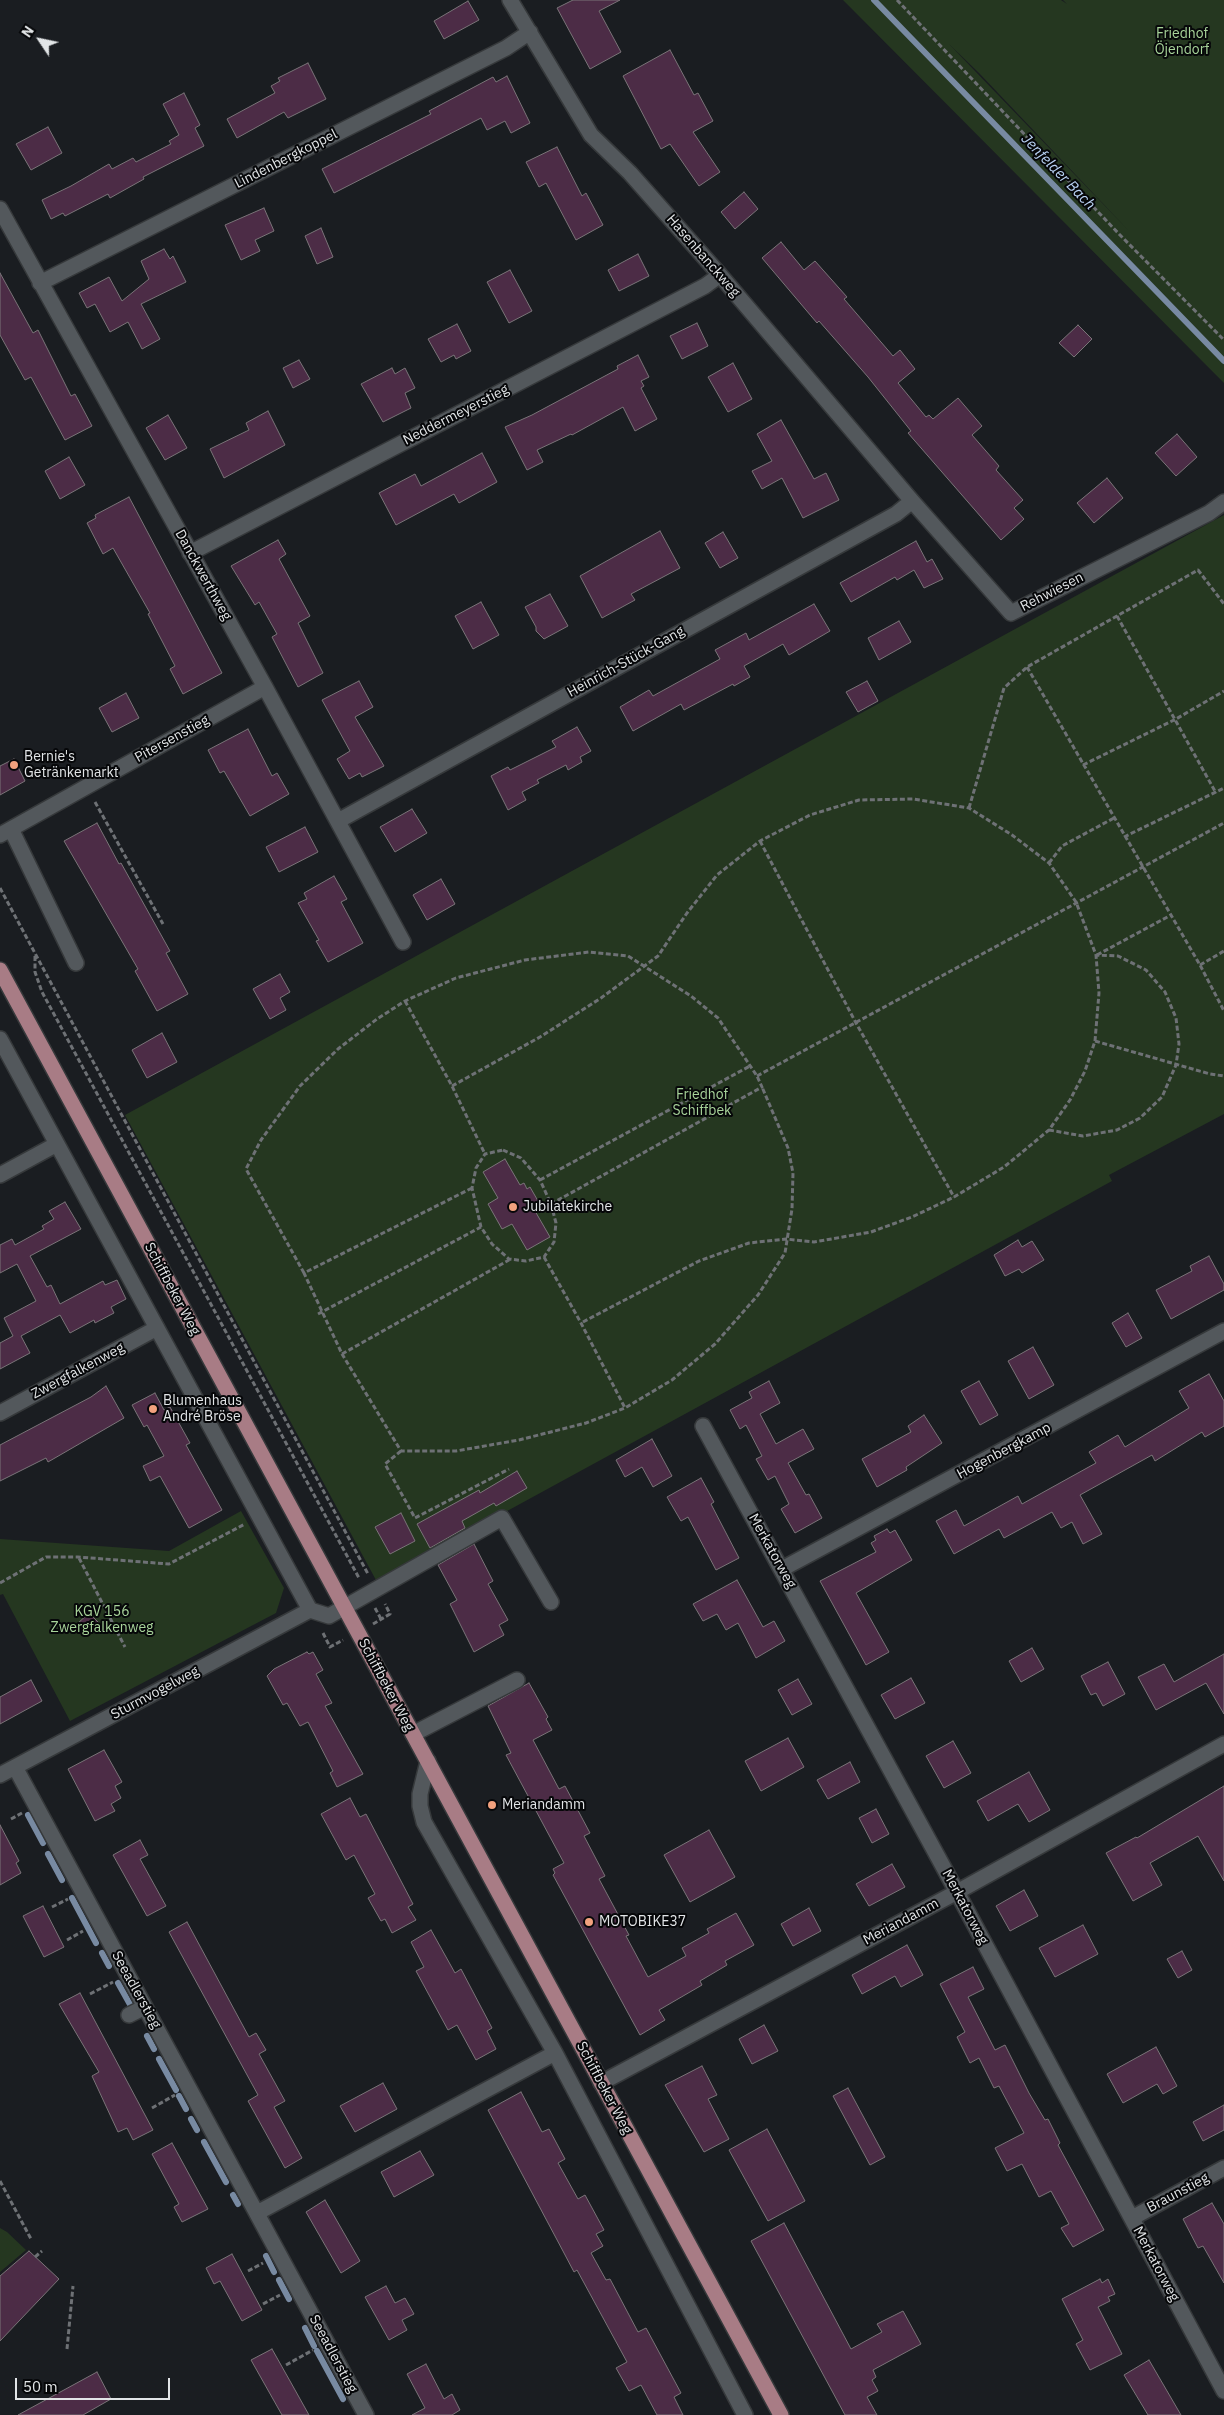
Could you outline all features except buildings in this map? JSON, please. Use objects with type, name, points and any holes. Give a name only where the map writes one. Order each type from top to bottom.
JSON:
[{"type":"main road","name":"Schiffbeker Weg","points":[[0,970],[781,2415]]},
{"type":"street","name":"Hasenbanckweg","points":[[510,0],[591,135],[630,173],[720,275],[912,501]]},
{"type":"street","name":"Lindenbergkoppel","points":[[40,283],[506,48],[530,32]]},
{"type":"street","name":"Danckwerthweg","points":[[0,209],[265,687],[403,942]]},
{"type":"street","name":"Neddermeyerstieg","points":[[190,553],[696,290],[720,275]]},
{"type":"street","name":"Rehwiesen","points":[[912,501],[1011,613],[1208,513],[1224,502]]},
{"type":"street","name":"Heinrich-Stück-Gang","points":[[338,821],[896,514],[912,501]]},
{"type":"street","name":"Pitersenstieg","points":[[6,832],[265,687]]},
{"type":"street","points":[[6,832],[76,963]]},
{"type":"street","points":[[0,1039],[310,1610],[329,1616],[502,1518],[551,1602]]},
{"type":"street","points":[[0,1175],[57,1144]]},
{"type":"street","name":"Zwergfalkenweg","points":[[0,1413],[157,1328]]},
{"type":"street","name":"Hogenbergkamp","points":[[782,1569],[1224,1331]]},
{"type":"street","name":"Merkatorweg","points":[[703,1426],[957,1892],[1224,2391]]},
{"type":"street","name":"Sturmvogelweg","points":[[0,1775],[310,1610]]},
{"type":"street","points":[[413,1734],[517,1680]]},
{"type":"street","name":"Meriandamm","points":[[602,2083],[957,1892],[1224,1744]]},
{"type":"street","name":"Schiffbeker Weg","points":[[428,1761],[420,1794],[420,1806],[424,1822],[555,2053],[745,2415]]},
{"type":"street","name":"Seeadlerstieg","points":[[15,1767],[366,2415]]},
{"type":"street","points":[[129,2015],[145,2006]]},
{"type":"street","points":[[257,2213],[555,2053]]},
{"type":"street","name":"Braunstieg","points":[[1132,2218],[1224,2168]]},
{"type":"path","points":[[897,0],[1119,234],[1224,340]]},
{"type":"path","points":[[970,808],[1004,688],[1027,667],[1198,570],[1224,604]]},
{"type":"path","points":[[1117,616],[1216,793]]},
{"type":"path","points":[[1027,667],[1200,965],[1224,1011]]},
{"type":"path","points":[[1083,765],[1176,719],[1224,691]]},
{"type":"path","points":[[87,787],[163,924]]},
{"type":"path","points":[[1124,837],[1224,788]]},
{"type":"path","points":[[452,1086],[540,1037],[601,998],[658,956],[687,913],[717,875],[760,840],[810,815],[858,800],[913,799],[970,808],[1012,834],[1049,863],[1076,902],[1096,955],[1099,993],[1095,1041],[1085,1071],[1070,1100],[1050,1130],[1004,1166],[954,1197],[912,1218],[871,1232],[814,1242],[786,1240],[749,1243],[699,1261],[581,1323]]},
{"type":"path","points":[[1049,863],[1062,846],[1114,818]]},
{"type":"path","points":[[757,1076],[1224,823]]},
{"type":"path","points":[[760,840],[856,1023],[954,1197]]},
{"type":"path","points":[[0,888],[373,1592],[380,1620],[390,1614],[373,1592],[42,992],[35,972],[35,956]]},
{"type":"path","points":[[1096,955],[1171,915]]},
{"type":"path","points":[[401,1452],[342,1354],[304,1273],[246,1169],[261,1140],[300,1086],[338,1049],[404,1001],[456,978],[525,960],[589,952],[628,956],[646,965],[691,996],[718,1018],[757,1076],[788,1148],[793,1173],[792,1209],[785,1253],[758,1295],[715,1344],[672,1380],[625,1408],[586,1423],[519,1440],[456,1451],[401,1452],[385,1464],[415,1518],[509,1469]]},
{"type":"path","points":[[1200,965],[1224,952]]},
{"type":"path","points":[[1050,1130],[1083,1136],[1117,1130],[1140,1118],[1162,1097],[1176,1065],[1179,1044],[1176,1018],[1165,992],[1146,970],[1118,956],[1096,955]]},
{"type":"path","points":[[404,1001],[452,1086],[486,1154]]},
{"type":"path","points":[[1095,1041],[1176,1065],[1224,1076]]},
{"type":"path","points":[[540,1180],[750,1066]]},
{"type":"path","points":[[550,1204],[762,1087]]},
{"type":"path","points":[[503,1150],[512,1154],[520,1158],[540,1180],[556,1223],[554,1242],[544,1257],[526,1261],[510,1259],[492,1244],[481,1227],[472,1188],[476,1168],[486,1154],[503,1150]]},
{"type":"path","points":[[304,1273],[472,1188]]},
{"type":"path","points":[[318,1314],[481,1227]]},
{"type":"path","points":[[544,1257],[625,1408]]},
{"type":"path","points":[[342,1354],[510,1259]]},
{"type":"path","points":[[0,1583],[46,1557],[78,1557],[169,1564],[259,1517]]},
{"type":"path","points":[[78,1557],[125,1647]]},
{"type":"path","points":[[330,1647],[344,1640]]},
{"type":"path","points":[[67,1940],[83,1931]]},
{"type":"path","points":[[90,1994],[127,1974]]},
{"type":"path","points":[[152,2108],[189,2088]]},
{"type":"path","points":[[0,2181],[31,2239]]},
{"type":"path","points":[[34,2257],[42,2251]]},
{"type":"path","points":[[248,2271],[263,2263]]},
{"type":"path","points":[[67,2349],[73,2286]]},
{"type":"path","points":[[263,2304],[280,2295]]},
{"type":"path","points":[[286,2364],[326,2342]]},
{"type":"green space","name":"Friedhof Öjendorf","points":[[843,0],[1061,0],[1067,4],[1063,0],[1224,0],[1224,383]],"holes":[[[949,44],[979,73],[1130,232]]]},
{"type":"green space","name":"Friedhof Schiffbek","points":[[1224,515],[1224,1114],[1109,1175],[1112,1181],[377,1582],[125,1115]]},
{"type":"green space","name":"KGV 156 Zwergfalkenweg","points":[[241,1511],[284,1588],[276,1613],[70,1721],[3,1594],[0,1595],[0,1539],[169,1551]]},
{"type":"green space","points":[[0,2228],[26,2250],[0,2272]]},
{"type":"waterway","name":"Jenfelder Bach","points":[[874,0],[1224,361]]},
{"type":"waterway","points":[[28,1815],[43,1843]]},
{"type":"waterway","points":[[48,1854],[62,1880]]},
{"type":"waterway","points":[[72,1898],[96,1943]]},
{"type":"waterway","points":[[102,1953],[109,1966]]},
{"type":"waterway","points":[[118,1983],[132,2008]]},
{"type":"waterway","points":[[147,2036],[154,2049]]},
{"type":"waterway","points":[[159,2059],[176,2090]]},
{"type":"waterway","points":[[179,2096],[186,2109]]},
{"type":"waterway","points":[[191,2119],[197,2130]]},
{"type":"waterway","points":[[204,2142],[226,2182]]},
{"type":"waterway","points":[[233,2195],[238,2204]]},
{"type":"waterway","points":[[266,2256],[274,2272]]},
{"type":"waterway","points":[[279,2280],[289,2299]]},
{"type":"waterway","points":[[305,2328],[314,2346]]},
{"type":"waterway","points":[[317,2351],[343,2399]]},
{"type":"place","name":"Bernie's Getränkemarkt","points":[[14,765]]},
{"type":"place","name":"Jubilatekirche","points":[[513,1207]]},
{"type":"place","name":"Blumenhaus André Bröse","points":[[153,1409]]},
{"type":"place","name":"Meriandamm","points":[[492,1805]]},
{"type":"place","name":"MOTOBIKE37","points":[[589,1922]]}]
